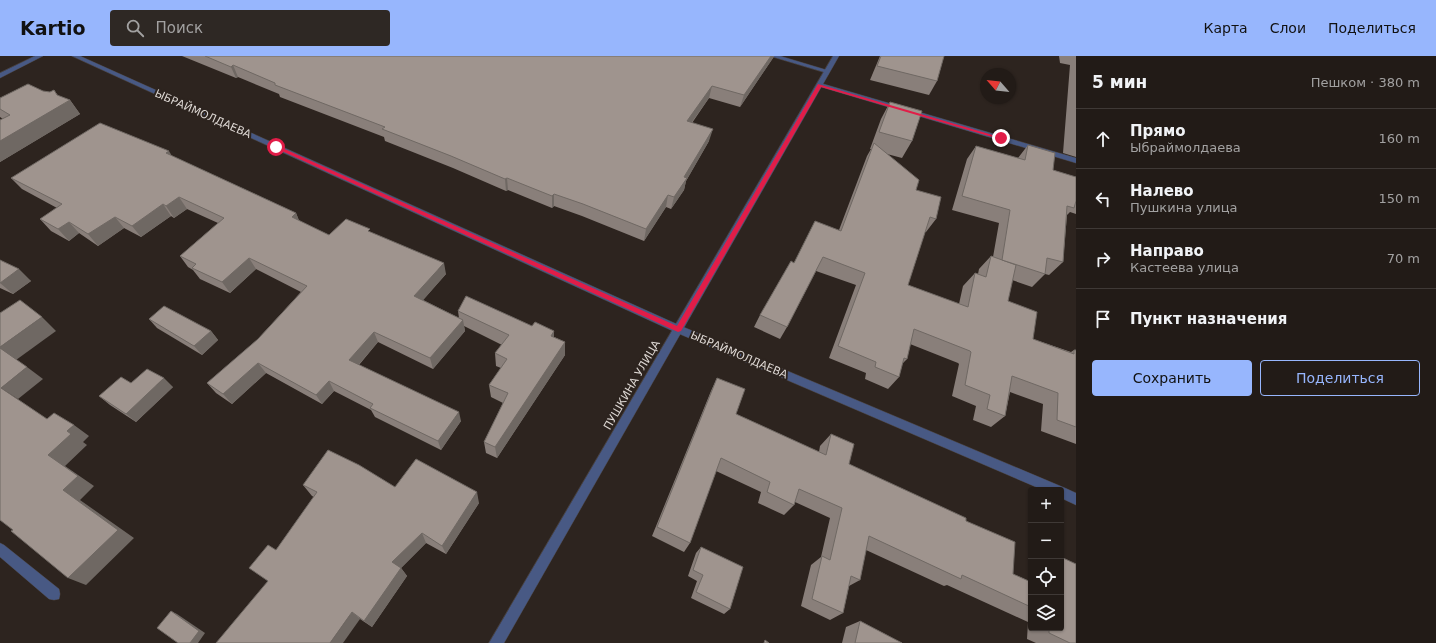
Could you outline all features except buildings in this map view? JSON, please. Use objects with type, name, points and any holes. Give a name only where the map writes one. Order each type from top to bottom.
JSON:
[{"type":"street","points":[[0,76],[40,56]]},
{"type":"street","name":"ЫБРАЙМОЛДАЕВА","points":[[75,56],[678,329],[1049,487]]},
{"type":"street","points":[[774,56],[827,71]]},
{"type":"street","name":"ПУШКИНА УЛИЦА","points":[[496,643],[836,56]]},
{"type":"street","points":[[820,85],[1076,161]]},
{"type":"street","points":[[1064,493],[1076,499]]},
{"type":"street","points":[[0,549],[54,594]]},
{"type":"route","points":[[276,147],[678,329],[820,85],[1001,138]]}]
